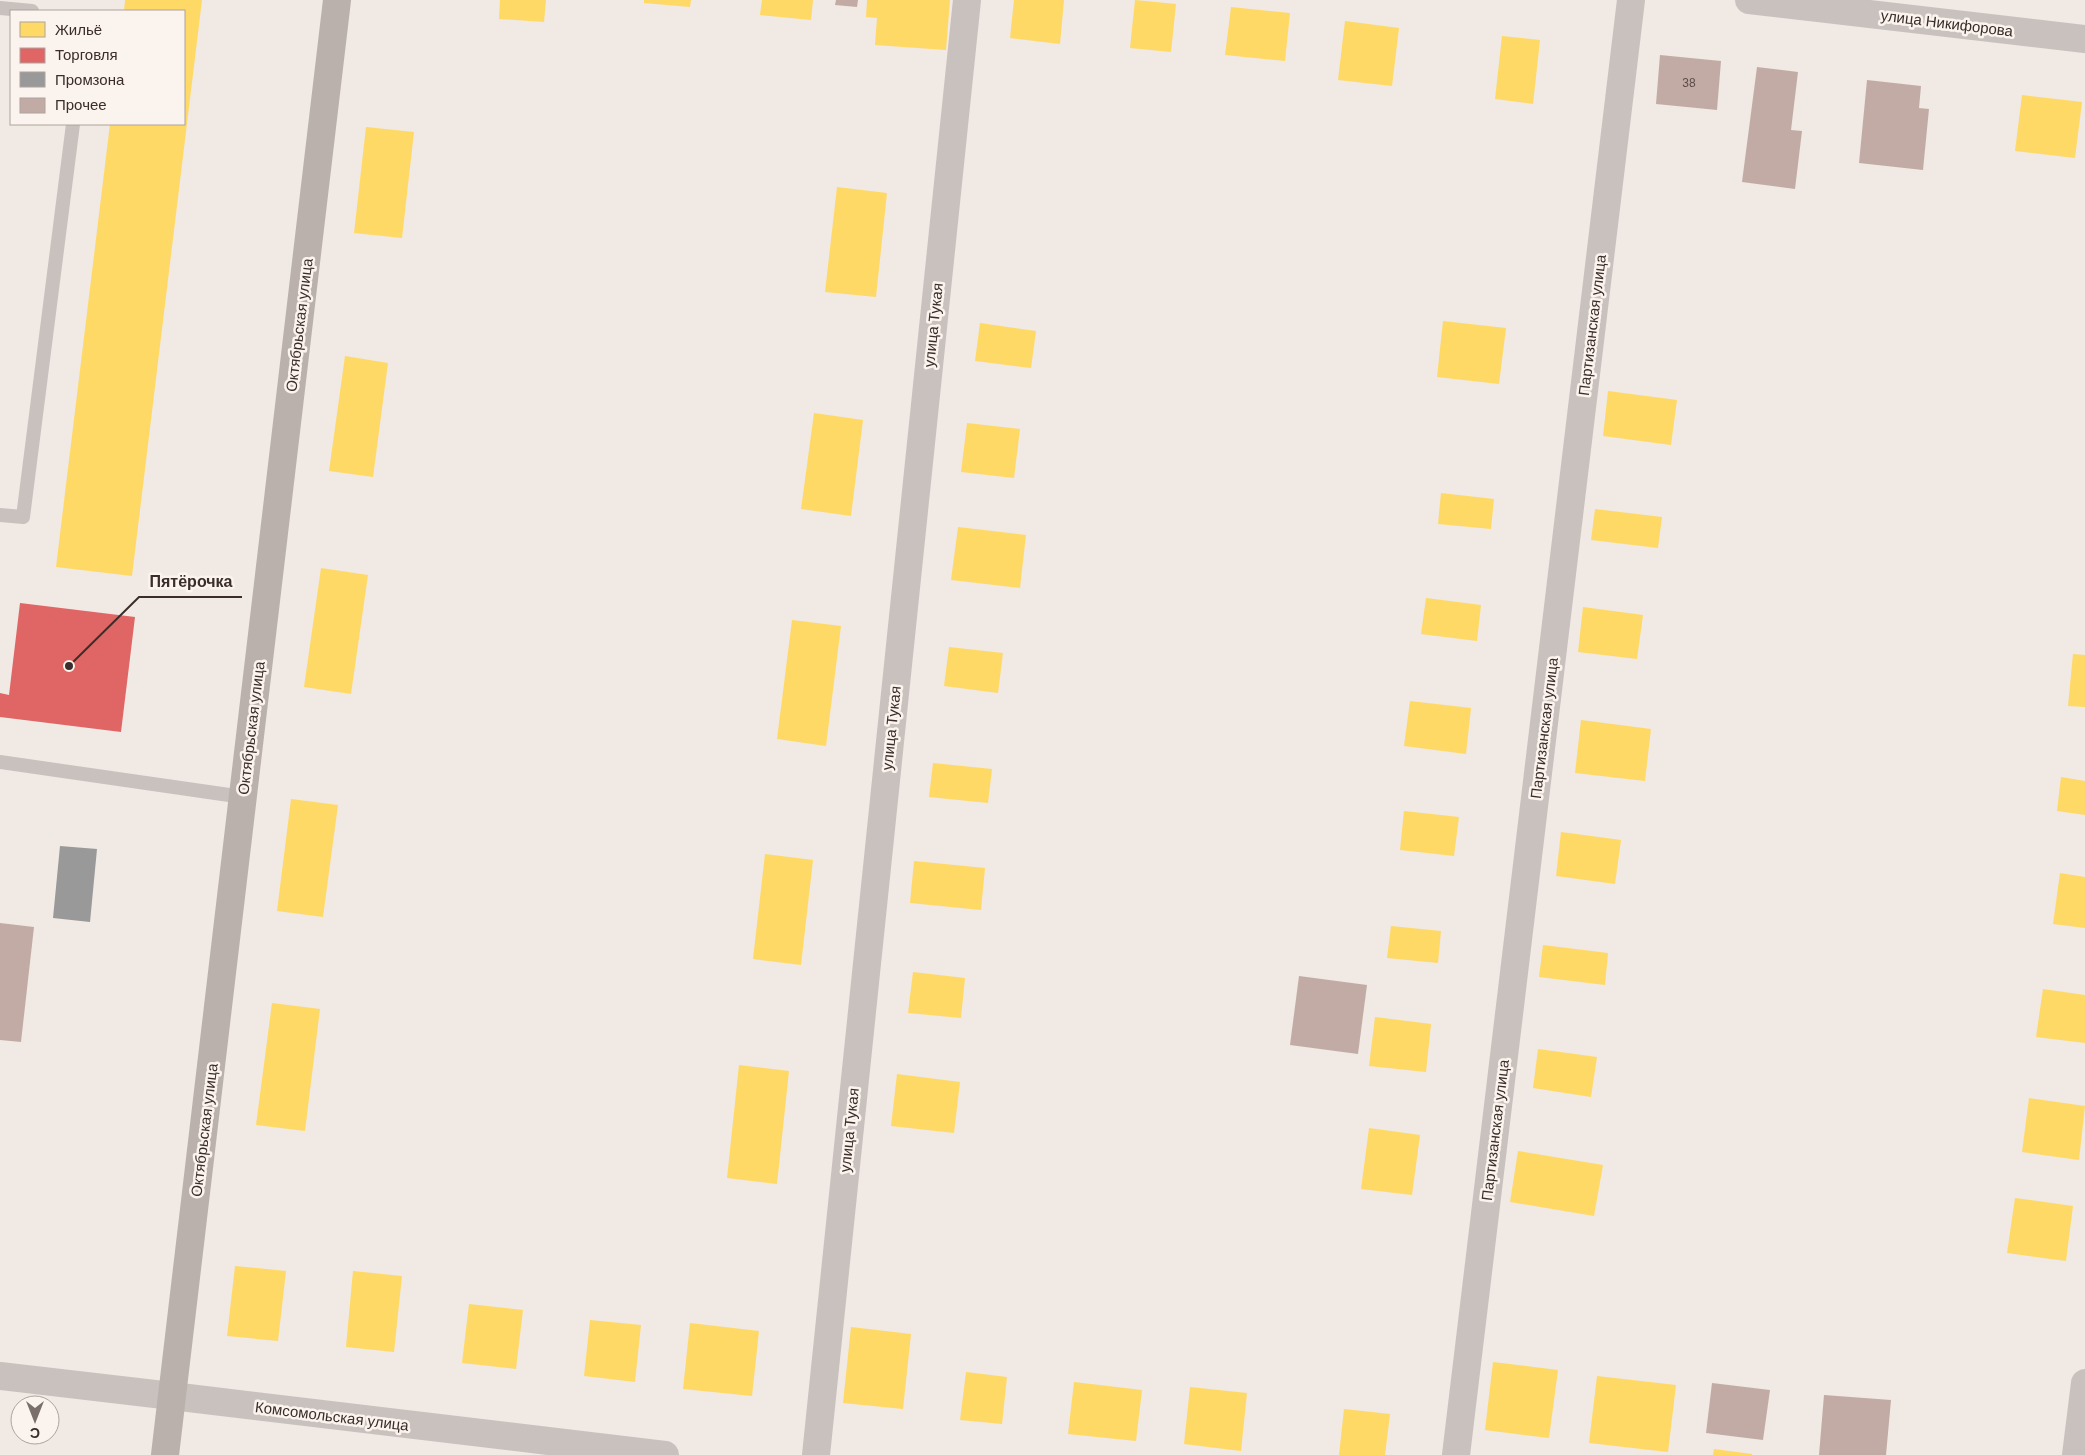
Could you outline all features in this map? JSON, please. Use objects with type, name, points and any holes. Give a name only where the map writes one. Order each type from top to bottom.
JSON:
[{"type":"main road","name":"Октябрьская улица","points":[[165,1455],[337,0]]},
{"type":"street","name":"улица Тукая","points":[[816,1455],[967,0]]},
{"type":"street","name":"Партизанская улица","points":[[1456,1455],[1631,0]]},
{"type":"street","name":"улица Никифорова","points":[[1749,0],[2085,39]]},
{"type":"street","name":"Комсомольская улица","points":[[0,1376],[665,1455]]},
{"type":"street","points":[[2076,1455],[2085,1383]]},
{"type":"lane","points":[[0,8],[21,10]]},
{"type":"lane","points":[[0,515],[23,518],[73,125]]},
{"type":"lane","points":[[0,762],[243,796]]},
{"type":"building: Жильё","points":[[125,0],[202,0],[132,576],[56,567],[110,125],[185,125],[185,10],[124,10]]},
{"type":"building: Жильё","points":[[500,0],[546,0],[544,22],[499,19]]},
{"type":"building: Жильё","points":[[644,0],[691,0],[690,7],[644,3]]},
{"type":"building: Жильё","points":[[762,0],[813,0],[811,20],[760,15]]},
{"type":"building: Жильё","points":[[867,0],[950,0],[946,50],[875,45],[877,18],[866,17]]},
{"type":"building: Жильё","points":[[1014,0],[1064,0],[1060,44],[1010,38]]},
{"type":"building: Жильё","points":[[1135,0],[1176,4],[1171,52],[1130,48]]},
{"type":"building: Жильё","points":[[1231,7],[1290,13],[1285,61],[1225,55]]},
{"type":"building: Жильё","points":[[1345,21],[1399,28],[1392,86],[1338,80]]},
{"type":"building: Жильё","points":[[1502,36],[1540,40],[1533,104],[1495,99]]},
{"type":"building: Жильё","points":[[2022,95],[2082,102],[2075,158],[2015,151]]},
{"type":"building: Жильё","points":[[366,127],[414,132],[402,238],[354,233]]},
{"type":"building: Жильё","points":[[837,187],[887,193],[876,297],[825,292]]},
{"type":"building: Жильё","points":[[1443,321],[1506,328],[1499,384],[1437,377]]},
{"type":"building: Жильё","points":[[980,323],[1036,331],[1031,368],[975,361]]},
{"type":"building: Жильё","points":[[345,356],[388,363],[373,477],[329,471]]},
{"type":"building: Жильё","points":[[1608,391],[1677,400],[1671,445],[1603,436]]},
{"type":"building: Жильё","points":[[814,413],[863,420],[851,516],[801,509]]},
{"type":"building: Жильё","points":[[967,423],[1020,429],[1014,478],[961,472]]},
{"type":"building: Жильё","points":[[1441,493],[1494,499],[1491,529],[1438,524]]},
{"type":"building: Жильё","points":[[1595,509],[1662,517],[1658,548],[1591,540]]},
{"type":"building: Жильё","points":[[958,527],[1026,535],[1020,588],[951,580]]},
{"type":"building: Жильё","points":[[321,568],[368,575],[351,694],[304,687]]},
{"type":"building: Жильё","points":[[1426,598],[1481,605],[1477,641],[1421,634]]},
{"type":"building: Жильё","points":[[1583,607],[1643,615],[1637,659],[1578,652]]},
{"type":"building: Жильё","points":[[792,620],[841,626],[826,746],[777,739]]},
{"type":"building: Жильё","points":[[949,647],[1003,653],[998,693],[944,686]]},
{"type":"building: Жильё","points":[[2073,654],[2085,655],[2085,707],[2068,706]]},
{"type":"building: Жильё","points":[[1410,701],[1471,708],[1466,754],[1404,746]]},
{"type":"building: Жильё","points":[[1581,720],[1651,729],[1645,781],[1575,773]]},
{"type":"building: Жильё","points":[[933,763],[992,769],[988,803],[929,797]]},
{"type":"building: Жильё","points":[[2061,777],[2085,781],[2085,815],[2057,811]]},
{"type":"building: Жильё","points":[[291,799],[338,805],[323,917],[277,911]]},
{"type":"building: Жильё","points":[[1404,811],[1459,817],[1454,856],[1400,850]]},
{"type":"building: Жильё","points":[[1561,832],[1621,840],[1615,884],[1556,876]]},
{"type":"building: Жильё","points":[[765,854],[813,860],[801,965],[753,959]]},
{"type":"building: Жильё","points":[[914,861],[985,868],[981,910],[910,903]]},
{"type":"building: Жильё","points":[[2060,873],[2085,877],[2085,928],[2053,924]]},
{"type":"building: Жильё","points":[[1391,926],[1441,931],[1438,963],[1387,958]]},
{"type":"building: Жильё","points":[[1543,945],[1608,953],[1605,985],[1539,977]]},
{"type":"building: Жильё","points":[[913,972],[965,978],[961,1018],[908,1013]]},
{"type":"building: Жильё","points":[[2043,989],[2085,995],[2085,1043],[2036,1037]]},
{"type":"building: Жильё","points":[[272,1003],[320,1009],[305,1131],[256,1125]]},
{"type":"building: Жильё","points":[[1375,1017],[1431,1024],[1426,1072],[1369,1066]]},
{"type":"building: Жильё","points":[[1538,1049],[1597,1057],[1591,1097],[1533,1088]]},
{"type":"building: Жильё","points":[[739,1065],[789,1071],[777,1184],[727,1178]]},
{"type":"building: Жильё","points":[[897,1074],[960,1082],[954,1133],[891,1126]]},
{"type":"building: Жильё","points":[[2029,1098],[2085,1106],[2079,1160],[2022,1152]]},
{"type":"building: Жильё","points":[[1369,1128],[1420,1135],[1412,1195],[1361,1189]]},
{"type":"building: Жильё","points":[[1518,1151],[1603,1165],[1594,1216],[1510,1202]]},
{"type":"building: Жильё","points":[[2015,1198],[2073,1206],[2066,1261],[2007,1253]]},
{"type":"building: Жильё","points":[[235,1266],[286,1271],[278,1341],[227,1336]]},
{"type":"building: Жильё","points":[[353,1271],[402,1276],[394,1352],[346,1347]]},
{"type":"building: Жильё","points":[[469,1304],[523,1310],[516,1369],[462,1363]]},
{"type":"building: Жильё","points":[[590,1320],[641,1325],[635,1382],[584,1376]]},
{"type":"building: Жильё","points":[[690,1323],[759,1331],[752,1396],[683,1389]]},
{"type":"building: Жильё","points":[[851,1327],[911,1334],[903,1409],[843,1403]]},
{"type":"building: Жильё","points":[[1493,1362],[1558,1370],[1549,1438],[1485,1430]]},
{"type":"building: Жильё","points":[[966,1372],[1007,1377],[1002,1424],[960,1420]]},
{"type":"building: Жильё","points":[[1597,1376],[1676,1385],[1668,1452],[1589,1443]]},
{"type":"building: Жильё","points":[[1074,1382],[1142,1390],[1136,1441],[1068,1434]]},
{"type":"building: Жильё","points":[[1190,1387],[1247,1393],[1241,1451],[1184,1444]]},
{"type":"building: Жильё","points":[[1344,1409],[1390,1414],[1385,1455],[1339,1455]]},
{"type":"building: Жильё","points":[[1714,1449],[1752,1454],[1752,1455],[1713,1455]]},
{"type":"building: Торговля","points":[[20,603],[135,617],[121,732],[0,717],[0,693],[9,695]]},
{"type":"building: Промзона","points":[[60,846],[97,849],[90,922],[53,918]]},
{"type":"building: Прочее","points":[[836,0],[858,0],[857,7],[835,5]]},
{"type":"building: Прочее","points":[[1660,55],[1721,61],[1717,110],[1656,104]]},
{"type":"building: Прочее","points":[[1757,67],[1798,72],[1791,130],[1802,131],[1795,189],[1742,182]]},
{"type":"building: Прочее","points":[[1867,80],[1921,86],[1919,108],[1929,109],[1923,170],[1859,163]]},
{"type":"building: Прочее","points":[[0,923],[34,927],[21,1042],[0,1040]]},
{"type":"building: Прочее","points":[[1299,976],[1367,985],[1358,1054],[1290,1045]]},
{"type":"building: Прочее","points":[[1712,1383],[1770,1390],[1763,1440],[1706,1433]]},
{"type":"building: Прочее","points":[[1824,1395],[1891,1400],[1886,1455],[1819,1455]]},
{"type":"place","name":"Пятёрочка","points":[[69,666]]}]
